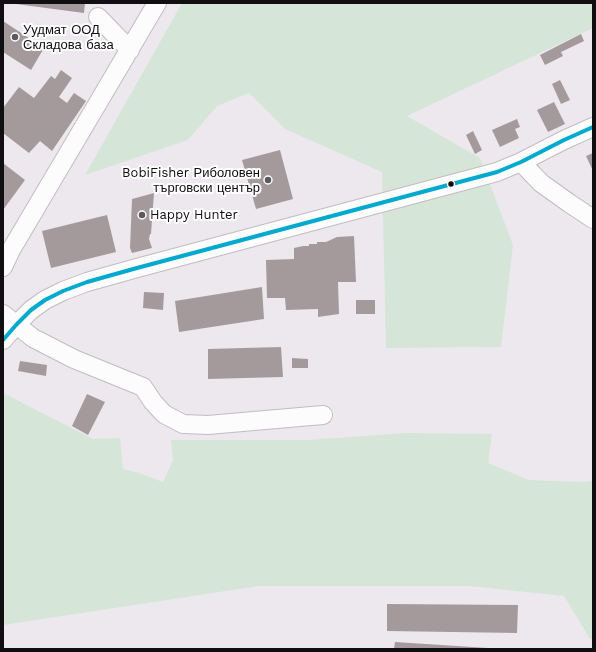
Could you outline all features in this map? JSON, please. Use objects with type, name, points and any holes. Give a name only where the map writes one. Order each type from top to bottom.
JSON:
[{"type":"street","points":[[3,267],[11,250],[157,3]]},
{"type":"street","points":[[98,17],[130,50]]},
{"type":"street","points":[[3,340],[10,319],[31,310],[45,300],[63,291],[87,282],[497,172],[521,162],[593,126]]},
{"type":"street","points":[[521,162],[540,183],[593,219]]},
{"type":"street","points":[[10,319],[33,338],[74,360],[143,387],[153,402],[164,414],[183,424],[208,425],[323,415]]},
{"type":"green space","points":[[182,3],[593,3],[593,28],[407,116],[480,158],[513,245],[501,347],[386,348],[382,172],[285,129],[249,93],[217,106],[188,140],[85,175]]},
{"type":"green space","points":[[3,393],[93,439],[120,438],[123,469],[163,482],[173,460],[171,440],[307,440],[406,433],[492,434],[488,463],[529,480],[593,481],[593,639],[590,639],[564,596],[470,586],[259,586],[3,625]]},
{"type":"building","points":[[16,3],[85,3],[84,13]]},
{"type":"building","name":"Уудмат ООД Складова база","points":[[3,21],[44,48],[31,70],[3,52]]},
{"type":"building","points":[[581,34],[584,41],[561,52],[563,56],[545,65],[540,55]]},
{"type":"building","points":[[61,70],[72,78],[59,97],[67,103],[74,93],[86,101],[52,151],[40,141],[29,153],[3,133],[3,108],[19,87],[34,98],[51,76],[55,79]]},
{"type":"building","points":[[560,80],[570,100],[561,104],[552,84]]},
{"type":"building","points":[[554,102],[565,124],[548,132],[537,110]]},
{"type":"building","points":[[517,119],[520,127],[515,129],[519,138],[500,147],[492,130]]},
{"type":"building","points":[[473,131],[482,150],[475,154],[466,135]]},
{"type":"building","name":"BobiFisher Риболовен търговски център","points":[[280,150],[293,199],[256,209],[242,160]]},
{"type":"building","points":[[593,153],[593,171],[586,156]]},
{"type":"building","points":[[3,163],[25,180],[3,210]]},
{"type":"building","name":"Happy Hunter","points":[[154,193],[151,234],[149,239],[152,248],[132,253],[130,248],[132,199]]},
{"type":"building","points":[[107,215],[116,252],[51,268],[42,231]]},
{"type":"building","points":[[354,236],[356,282],[338,282],[339,314],[318,317],[318,309],[286,310],[285,298],[267,298],[266,260],[294,259],[294,248],[309,246],[309,244],[317,244],[317,242],[326,242],[337,237]]},
{"type":"building","points":[[262,287],[264,319],[179,332],[175,301]]},
{"type":"building","points":[[144,292],[164,293],[163,310],[143,308]]},
{"type":"building","points":[[356,300],[375,300],[375,314],[356,314]]},
{"type":"building","points":[[281,347],[283,377],[208,379],[208,349]]},
{"type":"building","points":[[292,358],[308,359],[308,368],[292,368]]},
{"type":"building","points":[[20,361],[47,365],[46,376],[18,371]]},
{"type":"building","points":[[87,394],[105,402],[88,435],[72,426]]},
{"type":"building","points":[[387,604],[518,605],[517,633],[387,631]]},
{"type":"building","points":[[395,642],[488,648],[488,649],[394,649]]},
{"type":"transit line","points":[[3,340],[31,310],[45,300],[87,282],[497,172],[593,127]]},
{"type":"place","name":"Уудмат ООД Складова база","points":[[15,37]]},
{"type":"place","name":"BobiFisher Риболовен търговски център","points":[[268,180]]},
{"type":"place","name":"Happy Hunter","points":[[142,215]]}]
